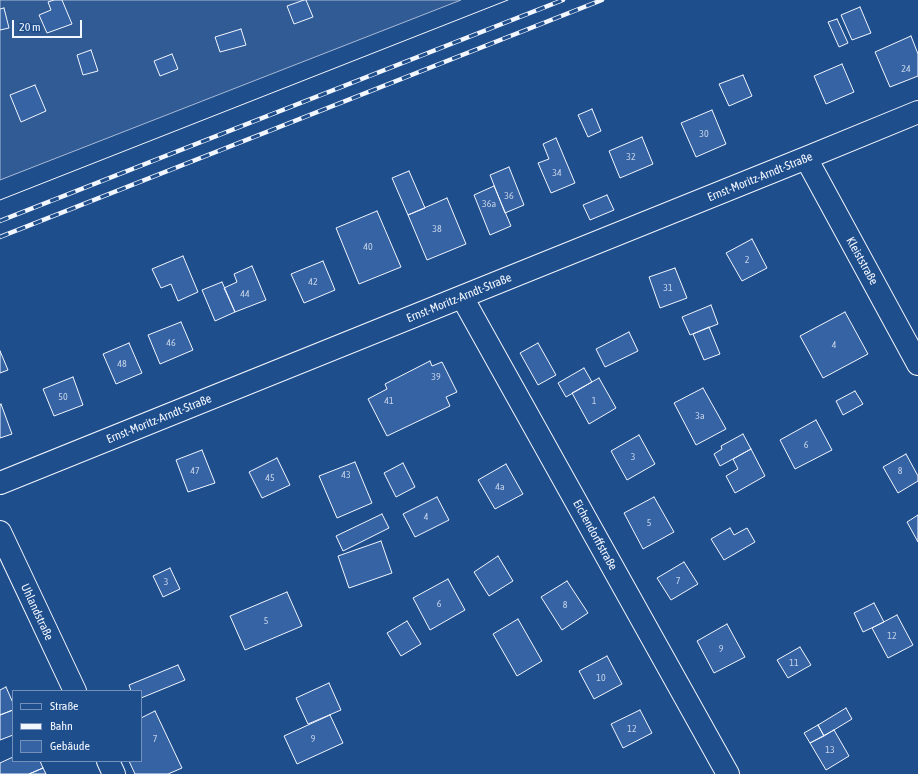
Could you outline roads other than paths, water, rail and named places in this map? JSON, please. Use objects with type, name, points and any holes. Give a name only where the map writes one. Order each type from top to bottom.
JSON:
[{"type":"street","name":"Ernst-Moritz-Arndt-Straße","points":[[0,483],[918,112]]},
{"type":"street","name":"Kleiststraße","points":[[806,158],[918,364]]},
{"type":"street","name":"Eichendorffstraße","points":[[462,297],[728,774]]},
{"type":"street","name":"Uhlandstraße","points":[[0,532],[75,690]]},
{"type":"street","points":[[108,762],[114,774]]},
{"type":"tram line","points":[[0,200],[508,0]]},
{"type":"railway","points":[[0,221],[563,0]]},
{"type":"railway","points":[[0,237],[602,0]]}]
